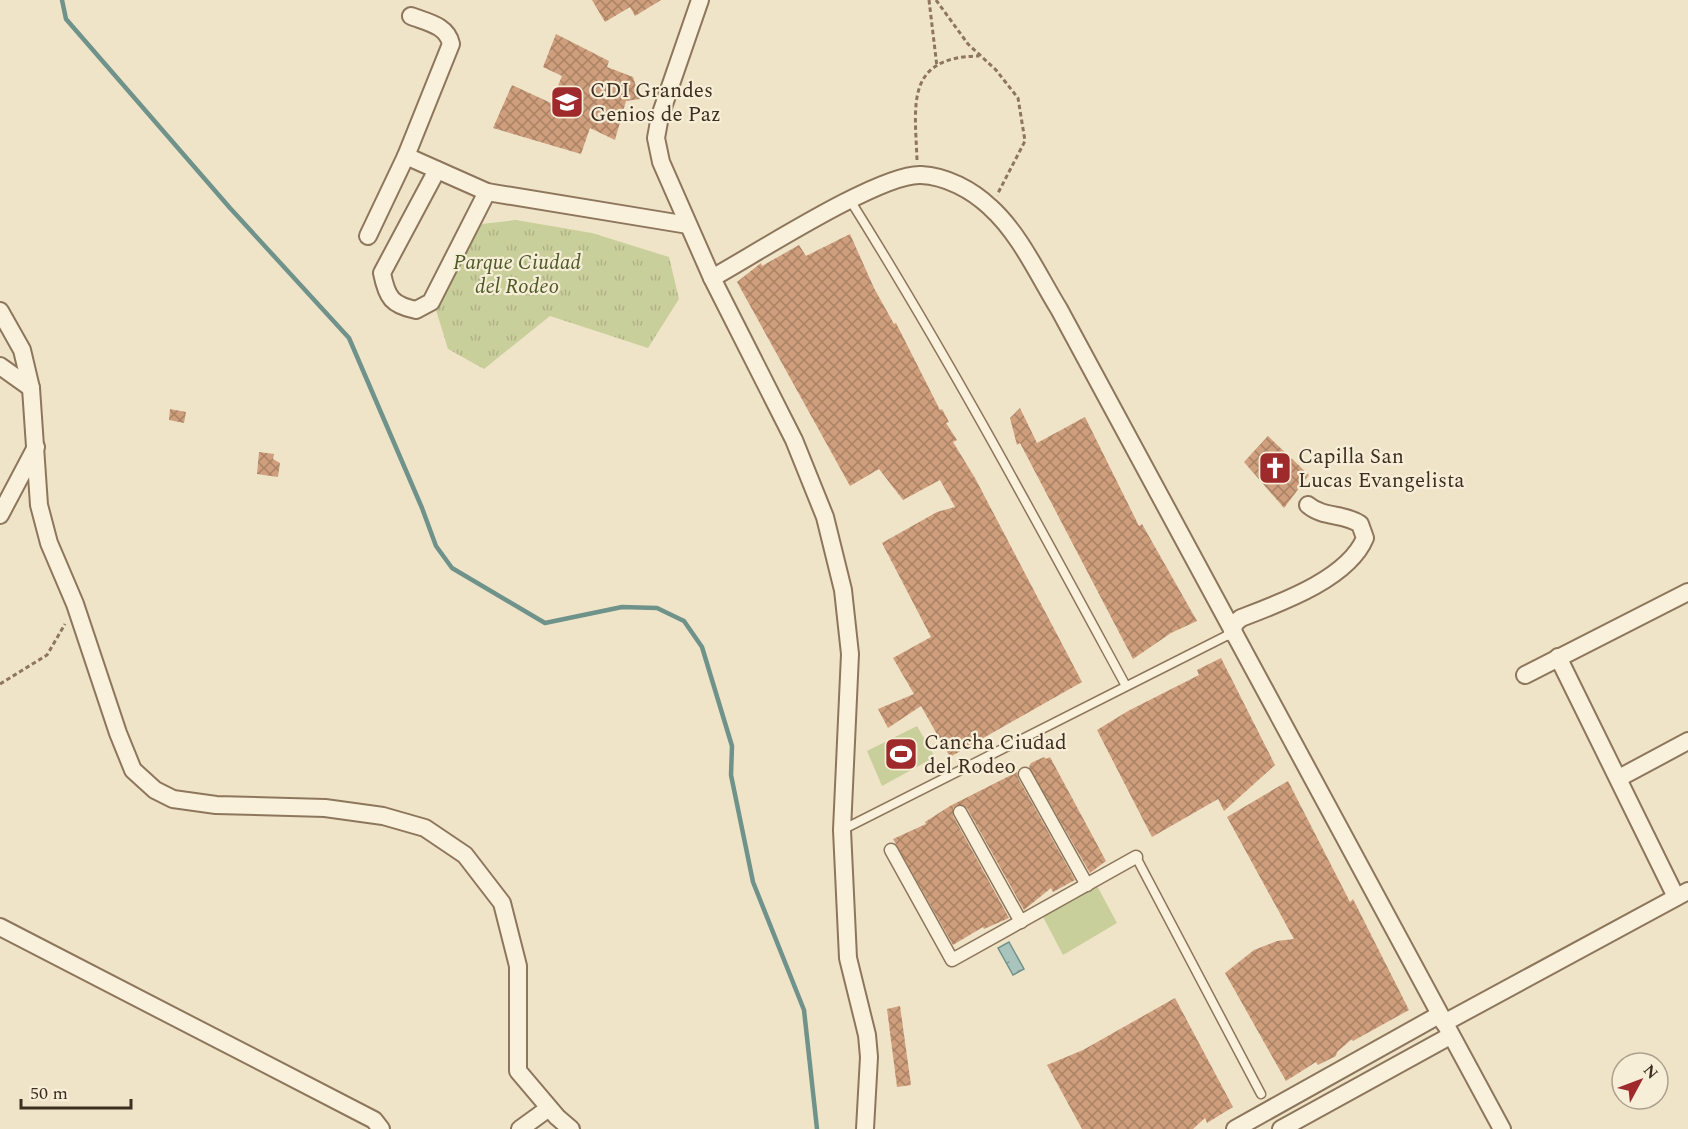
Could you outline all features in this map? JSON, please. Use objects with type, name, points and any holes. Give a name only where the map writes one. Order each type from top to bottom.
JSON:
[{"type":"street","points":[[700,0],[660,116],[656,138],[661,162],[712,278],[794,440],[825,518],[843,590],[850,654],[842,830],[848,958],[867,1035],[869,1057],[866,1129]]},
{"type":"street","points":[[368,236],[406,156],[451,44],[449,35],[442,28],[411,16]]},
{"type":"street","points":[[406,156],[487,192],[688,225]]},
{"type":"street","points":[[437,170],[382,273],[386,292],[400,307],[416,310],[431,302],[487,192]]},
{"type":"street","points":[[712,278],[850,200],[890,182],[918,174],[940,177],[968,190],[991,207],[1014,235],[1059,309],[1502,1129]]},
{"type":"street","points":[[0,311],[22,350],[30,388],[37,446],[39,505],[49,543],[75,603],[118,733],[133,770],[155,790],[173,799],[216,805],[325,808],[383,816],[425,828],[465,855],[502,903],[518,966],[518,1071],[549,1108],[571,1129]]},
{"type":"street","points":[[0,366],[30,388]]},
{"type":"street","points":[[0,515],[37,446]]},
{"type":"street","points":[[1232,633],[1235,622],[1241,618],[1299,594],[1347,563],[1360,549],[1365,538],[1360,524],[1350,518],[1323,513],[1308,505]]},
{"type":"street","points":[[1526,675],[1688,592]]},
{"type":"street","points":[[1235,1129],[1444,1025],[1682,894],[1619,778],[1558,657]]},
{"type":"street","points":[[1619,778],[1688,741]]},
{"type":"street","points":[[1025,774],[1087,885]]},
{"type":"street","points":[[960,812],[1021,922]]},
{"type":"street","points":[[891,850],[952,960],[1136,857]]},
{"type":"street","points":[[0,927],[374,1120],[381,1129]]},
{"type":"street","points":[[1281,1129],[1444,1025]]},
{"type":"street","points":[[520,1129],[549,1108]]},
{"type":"lane","points":[[850,200],[919,311],[981,420],[1126,686]]},
{"type":"lane","points":[[842,830],[1232,633]]},
{"type":"lane","points":[[1136,857],[1261,1094]]},
{"type":"path","points":[[929,0],[937,67]]},
{"type":"path","points":[[937,1],[968,44],[1018,98],[1024,141],[991,207]]},
{"type":"path","points":[[918,174],[915,99],[927,72],[954,56],[981,56]]},
{"type":"path","points":[[0,684],[47,655],[75,603]]},
{"type":"green space","name":"Parque Ciudad del Rodeo","points":[[516,220],[592,233],[669,257],[679,299],[648,348],[550,316],[484,369],[448,349],[436,310],[482,224]]},
{"type":"green space","name":"Cancha Ciudad del Rodeo","points":[[917,726],[935,757],[882,786],[867,751]]},
{"type":"green space","points":[[1096,884],[1117,923],[1063,955],[1041,913]]},
{"type":"water","points":[[1009,942],[1024,969],[1013,975],[998,948]]},
{"type":"building","points":[[592,0],[661,0],[635,16],[630,7],[605,22]]},
{"type":"building","points":[[556,34],[609,61],[607,67],[633,77],[640,99],[626,101],[615,140],[590,128],[581,154],[493,128],[512,85],[551,103],[562,76],[543,67]]},
{"type":"building","points":[[850,234],[874,288],[894,324],[896,323],[940,410],[942,409],[949,422],[946,423],[957,440],[953,442],[975,478],[1082,682],[950,757],[921,706],[888,728],[878,709],[914,694],[893,658],[931,637],[882,543],[937,512],[955,507],[940,480],[903,500],[879,469],[850,486],[737,282],[761,263],[762,266],[799,245],[806,256]]},
{"type":"building","points":[[1020,408],[1037,443],[1085,417],[1139,526],[1142,524],[1197,621],[1171,633],[1133,659],[1020,443],[1017,445],[1010,418]]},
{"type":"building","points":[[170,409],[186,412],[184,423],[169,420]]},
{"type":"building","name":"Capilla San Lucas Evangelista","points":[[1268,436],[1309,475],[1284,508],[1244,462]]},
{"type":"building","points":[[259,452],[274,454],[273,459],[280,463],[278,477],[257,474]]},
{"type":"building","points":[[1221,658],[1275,765],[1224,811],[1218,799],[1152,837],[1097,730],[1128,711],[1199,675],[1197,670]]},
{"type":"building","points":[[1044,757],[1046,759],[1050,757],[1106,861],[1090,873],[1029,767],[1031,763]]},
{"type":"building","points":[[1017,772],[1018,778],[1075,880],[1053,892],[1051,888],[1024,910],[967,808],[957,805],[953,808],[953,816],[1009,918],[984,929],[983,927],[953,945],[893,839],[926,824],[925,822],[950,806]]},
{"type":"building","points":[[1288,781],[1350,902],[1353,899],[1409,1010],[1353,1041],[1352,1039],[1337,1052],[1336,1056],[1318,1065],[1316,1062],[1286,1081],[1225,973],[1254,950],[1277,941],[1294,939],[1227,817]]},
{"type":"building","points":[[1175,998],[1233,1107],[1207,1123],[1205,1118],[1193,1129],[1082,1129],[1047,1065],[1083,1050]]},
{"type":"building","points":[[900,1006],[911,1085],[897,1087],[887,1009]]},
{"type":"waterway","points":[[62,0],[66,19],[230,208],[349,338],[436,546],[452,568],[545,623],[622,607],[657,608],[684,621],[702,647],[732,746],[731,775],[753,882],[804,1010],[817,1129]]},
{"type":"place","name":"CDI Grandes Genios de Paz","points":[[567,102]]},
{"type":"place","name":"Capilla San Lucas Evangelista","points":[[1275,468]]},
{"type":"place","name":"Cancha Ciudad del Rodeo","points":[[901,754]]}]
